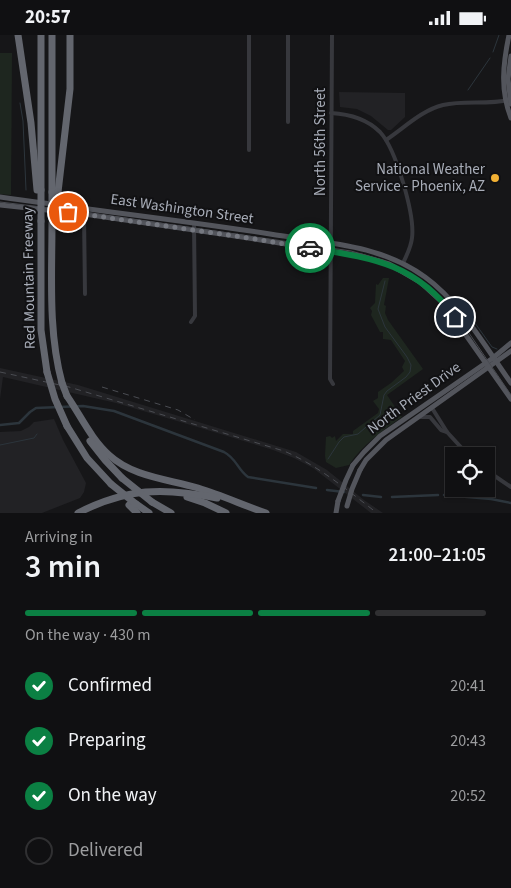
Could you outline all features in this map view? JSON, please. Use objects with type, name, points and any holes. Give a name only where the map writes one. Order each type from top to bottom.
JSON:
[{"type":"highway","points":[[18,35],[39,190]]},
{"type":"highway","name":"Red Mountain Freeway","points":[[41,35],[39,190],[41,330],[47,372],[67,426],[85,454],[132,505],[149,513]]},
{"type":"highway","name":"Red Mountain Freeway","points":[[52,35],[55,192],[52,255],[53,333],[60,375],[67,397],[99,453],[122,478],[152,502],[170,513]]},
{"type":"highway","points":[[55,192],[70,89],[70,35]]},
{"type":"highway","points":[[80,420],[101,447],[125,467],[199,489],[264,512]]},
{"type":"highway","points":[[78,513],[119,495],[153,491],[202,495],[264,512]]},
{"type":"highway","points":[[153,491],[195,499],[226,513]]},
{"type":"highway","points":[[132,505],[137,513]]},
{"type":"main road","points":[[510,35],[504,57],[511,118]]},
{"type":"main road","points":[[506,75],[511,56]]},
{"type":"main road","name":"East Washington Street","points":[[0,197],[194,223],[331,248]]},
{"type":"main road","name":"East Washington Street","points":[[0,205],[84,214],[195,231],[331,248]]},
{"type":"main road","points":[[331,248],[369,250],[391,257],[425,277],[446,295],[461,312],[511,383]]},
{"type":"main road","points":[[331,248],[380,261],[420,282],[450,311],[511,399]]},
{"type":"main road","points":[[488,350],[496,351],[511,342]]},
{"type":"main road","name":"North Priest Drive","points":[[346,513],[352,489],[360,470],[366,460],[379,446],[417,417],[489,368],[511,342]]},
{"type":"main road","name":"North Priest Drive","points":[[336,513],[344,484],[354,465],[376,439],[485,362],[495,360],[511,351]]},
{"type":"main road","points":[[412,421],[424,409],[426,404]]},
{"type":"street","points":[[249,35],[249,150]]},
{"type":"street","points":[[288,35],[288,122]]},
{"type":"street","name":"North 56th Street","points":[[332,35],[330,379],[333,384]]},
{"type":"street","points":[[386,140],[428,111],[442,105],[509,102]]},
{"type":"street","points":[[331,113],[345,114],[366,122],[377,129],[386,140],[395,159],[412,221],[412,239],[403,263]]},
{"type":"street","points":[[84,214],[85,294]]},
{"type":"street","points":[[191,322],[195,316],[194,223]]},
{"type":"street","points":[[432,408],[457,447]]},
{"type":"street","points":[[417,417],[430,417],[441,430],[447,432]]},
{"type":"street","points":[[495,476],[511,487]]},
{"type":"shaded area","points":[[0,53],[12,53],[11,195],[0,194]]},
{"type":"shaded area","points":[[339,92],[405,93],[405,117],[391,130],[388,130],[371,116],[357,109],[340,107]]},
{"type":"shaded area","points":[[383,278],[389,278],[384,305],[386,306],[385,313],[388,320],[423,369],[387,395],[402,417],[366,445],[349,465],[336,468],[326,462],[326,437],[330,436],[332,438],[335,436],[336,441],[343,434],[353,434],[353,431],[378,413],[379,409],[373,401],[378,398],[378,392],[404,371],[402,367],[405,361],[391,340],[383,339],[383,332],[380,332],[371,315],[372,311],[370,308],[375,303],[376,284],[378,285]]},
{"type":"shaded area","points":[[0,368],[78,385],[296,452],[327,470],[383,513],[371,513],[313,468],[294,458],[204,429],[116,403],[3,377],[0,399]]},
{"type":"shaded area","points":[[54,419],[86,483],[84,492],[80,498],[42,513],[0,513],[0,432],[21,431],[34,422]]},
{"type":"waterway","points":[[493,52],[499,35]]},
{"type":"waterway","points":[[468,90],[490,58]]},
{"type":"waterway","points":[[20,103],[23,121],[26,190]]},
{"type":"waterway","points":[[328,459],[344,437],[358,434],[380,415],[384,395],[410,372],[411,365],[407,357],[385,327],[378,309],[385,281]]},
{"type":"waterway","points":[[460,304],[465,310]]},
{"type":"waterway","points":[[470,316],[492,347],[497,349]]},
{"type":"waterway","points":[[0,425],[19,423],[36,408],[83,406],[114,411],[224,452],[232,458],[248,477],[316,488]]},
{"type":"waterway","points":[[0,445],[34,438],[37,434]]},
{"type":"waterway","points":[[327,490],[344,492]]},
{"type":"waterway","points":[[363,495],[381,497]]},
{"type":"waterway","points":[[392,497],[438,495]]},
{"type":"waterway","points":[[444,495],[491,499],[511,503]]},
{"type":"tram line","points":[[0,202],[83,212],[351,251],[383,260],[411,274],[442,298],[454,311],[511,395]]},
{"type":"railway","points":[[0,372],[69,387],[284,451],[321,471],[377,513]]},
{"type":"railway","points":[[102,387],[178,410],[195,420]]},
{"type":"way so far","points":[[68,212],[310,248]]},
{"type":"place","name":"National Weather Service - Phoenix, AZ","points":[[495,178]]},
{"type":"route","points":[[310,248],[366,257],[400,270],[430,290],[455,317]]}]
